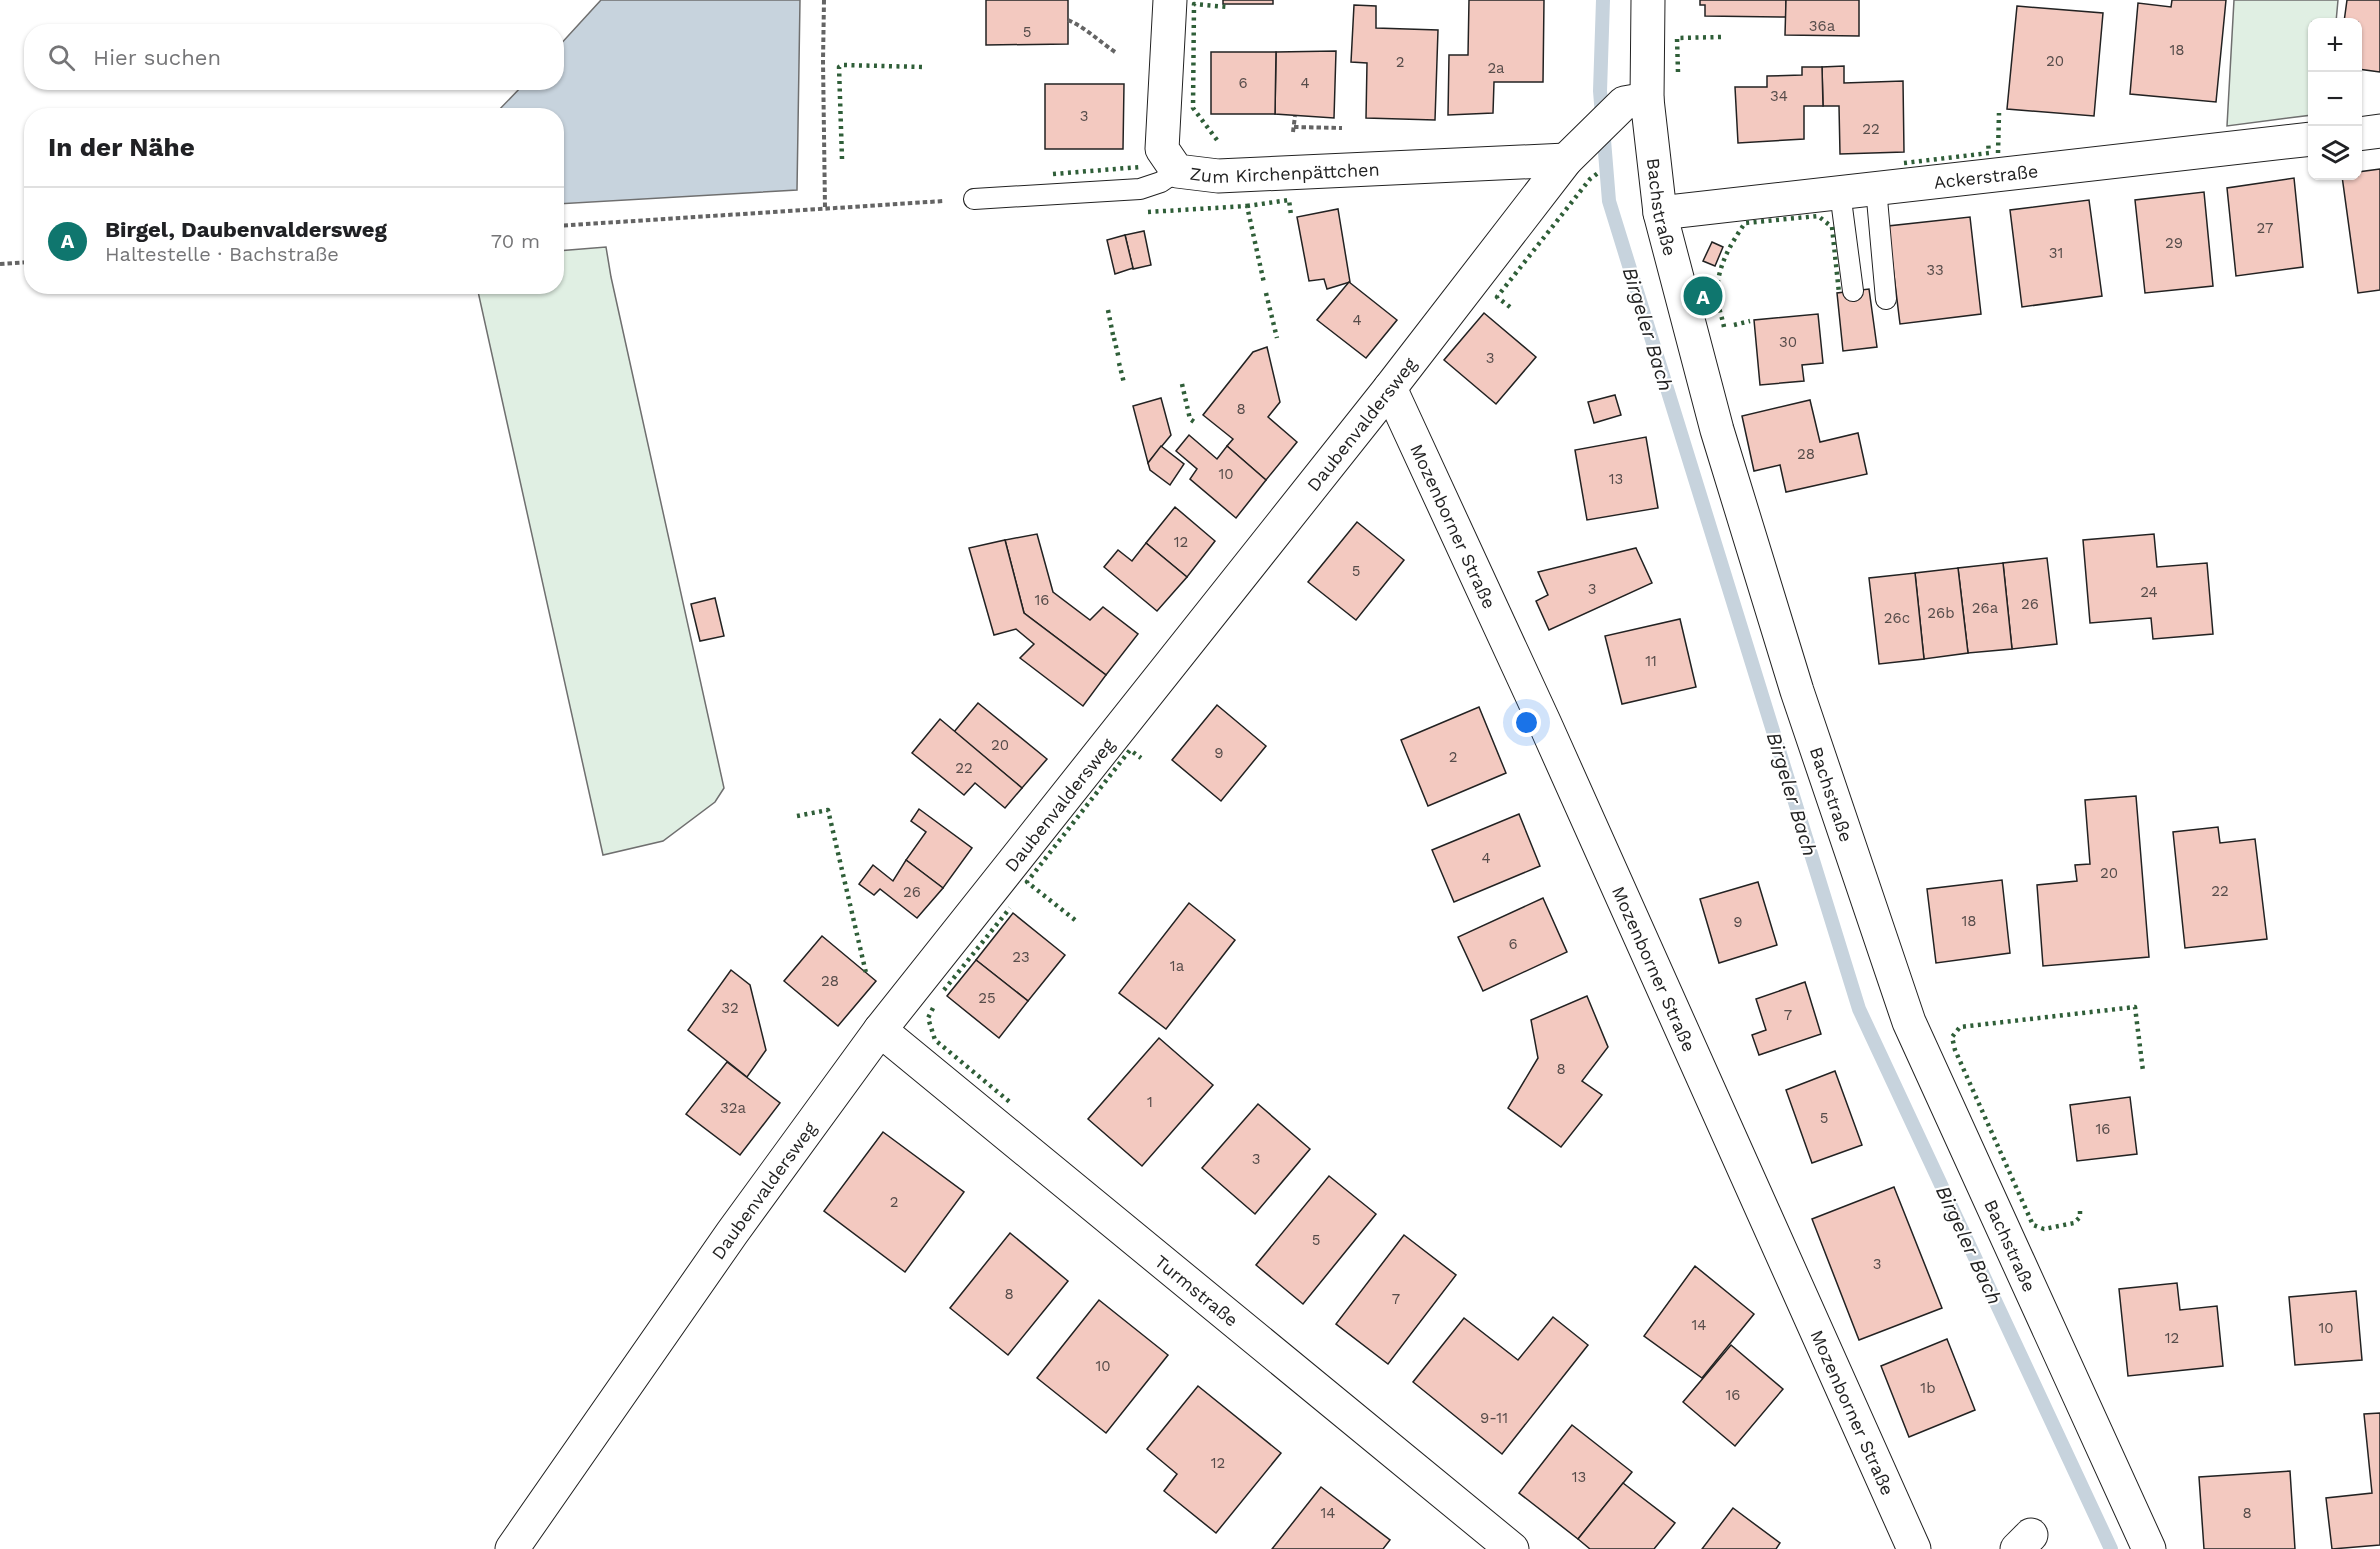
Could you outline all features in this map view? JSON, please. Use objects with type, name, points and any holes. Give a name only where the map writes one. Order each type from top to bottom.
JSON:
[{"type":"street","name":"Zum Kirchenpättchen","points":[[1170,0],[1162,149],[1177,171],[1218,176],[1576,150]]},
{"type":"street","name":"Bachstraße","points":[[1648,0],[1636,101],[1660,213],[1724,453],[1797,691],[1909,1022],[2149,1549]]},
{"type":"street","name":"Daubenvaldersweg","points":[[512,1549],[732,1233],[880,1030],[1576,150],[1636,101]]},
{"type":"street","points":[[2362,133],[2380,131]]},
{"type":"street","name":"Ackerstraße","points":[[1660,213],[2308,140]]},
{"type":"street","name":"Mozenborner Straße","points":[[1390,388],[1545,724],[1914,1549]]},
{"type":"street","name":"Turmstraße","points":[[880,1030],[1512,1549]]},
{"type":"lane","points":[[974,199],[1140,189],[1161,182],[1177,171]]},
{"type":"lane","points":[[1876,188],[1886,299]]},
{"type":"lane","points":[[1840,192],[1853,291]]},
{"type":"path","points":[[824,0],[825,208]]},
{"type":"path","points":[[1068,20],[1081,25],[1095,39],[1115,52]]},
{"type":"path","points":[[1294,116],[1294,129],[1343,128]]},
{"type":"path","points":[[564,225],[974,199]]},
{"type":"path","points":[[0,264],[24,262]]},
{"type":"green space","points":[[2234,0],[2338,0],[2336,18],[2308,18],[2308,116],[2227,126]]},
{"type":"green space","points":[[606,247],[724,788],[715,802],[663,841],[603,855],[479,294],[564,294],[564,250]]},
{"type":"shaded area","points":[[601,0],[800,0],[797,190],[564,204],[564,108],[501,108],[518,90],[564,90],[564,40]]},
{"type":"building","points":[[986,0],[1068,0],[1068,44],[986,45]]},
{"type":"building","points":[[1223,0],[1273,0],[1273,4],[1223,4]]},
{"type":"building","points":[[1469,0],[1544,0],[1543,82],[1494,82],[1493,113],[1448,115],[1449,55],[1468,55]]},
{"type":"building","points":[[1700,0],[1786,0],[1786,17],[1705,16],[1705,5],[1700,5]]},
{"type":"building","points":[[1786,0],[1859,0],[1859,36],[1785,35]]},
{"type":"building","points":[[2172,0],[2226,0],[2216,102],[2130,94],[2138,3],[2171,7]]},
{"type":"building","points":[[2347,0],[2380,0],[2380,72],[2362,70],[2362,18],[2345,18]]},
{"type":"building","points":[[1354,5],[1376,6],[1376,28],[1438,30],[1435,120],[1366,118],[1367,63],[1351,62]]},
{"type":"building","points":[[2017,6],[2103,13],[2094,116],[2007,109]]},
{"type":"building","points":[[1336,51],[1334,118],[1275,114],[1276,52]]},
{"type":"building","points":[[1211,52],[1276,52],[1275,114],[1211,114]]},
{"type":"building","points":[[1844,66],[1844,83],[1903,81],[1904,152],[1840,154],[1839,106],[1823,106],[1822,67]]},
{"type":"building","points":[[1802,67],[1822,67],[1823,106],[1804,106],[1804,139],[1738,143],[1735,87],[1767,87],[1767,76],[1802,75]]},
{"type":"building","points":[[1045,84],[1124,84],[1123,149],[1045,149]]},
{"type":"building","points":[[2380,169],[2380,290],[2358,293],[2343,180],[2362,180],[2362,171]]},
{"type":"building","points":[[2294,178],[2303,267],[2236,276],[2227,188]]},
{"type":"building","points":[[2204,192],[2213,286],[2145,293],[2135,200]]},
{"type":"building","points":[[2089,200],[2102,296],[2022,307],[2010,210]]},
{"type":"building","points":[[1338,209],[1350,282],[1327,289],[1324,279],[1309,281],[1297,217]]},
{"type":"building","points":[[1970,217],[1981,314],[1900,324],[1888,226]]},
{"type":"building","points":[[1144,231],[1151,265],[1133,269],[1125,235]]},
{"type":"building","points":[[1125,235],[1133,268],[1115,274],[1107,240]]},
{"type":"building","points":[[1712,242],[1723,247],[1715,266],[1703,261]]},
{"type":"building","points":[[1349,282],[1397,320],[1366,358],[1317,320]]},
{"type":"building","points":[[1869,289],[1877,347],[1843,351],[1837,293]]},
{"type":"building","points":[[1484,313],[1536,357],[1496,404],[1444,360]]},
{"type":"building","points":[[1818,314],[1823,363],[1802,365],[1804,381],[1760,385],[1754,320]]},
{"type":"building","points":[[1267,347],[1280,402],[1268,417],[1297,442],[1266,480],[1227,446],[1233,439],[1203,415],[1253,352]]},
{"type":"building","points":[[1615,395],[1621,415],[1594,423],[1588,402]]},
{"type":"building","points":[[1161,398],[1171,435],[1148,463],[1133,406]]},
{"type":"building","points":[[1810,400],[1820,442],[1858,433],[1867,474],[1786,492],[1780,465],[1754,471],[1742,416]]},
{"type":"building","points":[[1189,435],[1217,459],[1227,446],[1266,480],[1236,518],[1190,479],[1197,469],[1176,451]]},
{"type":"building","points":[[1646,437],[1658,508],[1587,520],[1575,450]]},
{"type":"building","points":[[1161,446],[1184,464],[1170,485],[1150,470],[1148,463]]},
{"type":"building","points":[[1175,507],[1215,541],[1187,577],[1146,543]]},
{"type":"building","points":[[1357,522],[1404,560],[1356,620],[1308,582]]},
{"type":"building","points":[[1037,534],[1053,592],[1090,620],[1103,607],[1138,634],[1106,675],[1024,613],[1005,540]]},
{"type":"building","points":[[2154,534],[2157,567],[2207,563],[2213,634],[2153,639],[2151,618],[2090,623],[2083,540]]},
{"type":"building","points":[[1005,540],[1024,613],[1106,675],[1083,706],[1020,658],[1034,644],[1016,629],[994,635],[969,548]]},
{"type":"building","points":[[1146,543],[1187,577],[1157,611],[1104,567],[1118,550],[1132,561]]},
{"type":"building","points":[[1636,548],[1652,583],[1549,630],[1536,601],[1548,595],[1538,572]]},
{"type":"building","points":[[2047,558],[2057,644],[2012,649],[2003,563]]},
{"type":"building","points":[[2003,563],[2012,649],[1968,653],[1958,568]]},
{"type":"building","points":[[1958,568],[1968,653],[1924,659],[1915,573]]},
{"type":"building","points":[[1915,573],[1924,659],[1879,664],[1869,578]]},
{"type":"building","points":[[715,598],[724,636],[700,641],[691,604]]},
{"type":"building","points":[[1680,619],[1696,687],[1622,704],[1605,636]]},
{"type":"building","points":[[978,703],[1047,759],[1022,788],[954,732]]},
{"type":"building","points":[[1217,705],[1266,746],[1221,801],[1172,760]]},
{"type":"building","points":[[1479,707],[1506,773],[1428,806],[1401,740]]},
{"type":"building","points":[[940,719],[1022,788],[1005,808],[975,783],[964,795],[912,753]]},
{"type":"building","points":[[2136,796],[2149,957],[2043,966],[2037,885],[2077,881],[2075,865],[2090,864],[2085,800]]},
{"type":"building","points":[[919,809],[972,848],[943,888],[906,860],[926,832],[911,821]]},
{"type":"building","points":[[1519,814],[1540,866],[1454,902],[1432,850]]},
{"type":"building","points":[[2218,827],[2220,843],[2255,839],[2267,939],[2185,948],[2173,832]]},
{"type":"building","points":[[906,860],[943,888],[917,918],[880,889],[874,895],[859,884],[873,865],[893,881]]},
{"type":"building","points":[[2002,880],[2010,953],[1936,963],[1927,889]]},
{"type":"building","points":[[1758,882],[1777,945],[1719,963],[1700,899]]},
{"type":"building","points":[[1543,898],[1567,952],[1483,991],[1458,937]]},
{"type":"building","points":[[1189,903],[1235,940],[1166,1029],[1119,993]]},
{"type":"building","points":[[1013,913],[1065,955],[1028,1001],[976,960]]},
{"type":"building","points":[[822,936],[876,981],[838,1026],[784,981]]},
{"type":"building","points":[[976,960],[1028,1001],[999,1038],[947,996]]},
{"type":"building","points":[[731,970],[750,985],[766,1050],[747,1077],[688,1030]]},
{"type":"building","points":[[1805,982],[1821,1034],[1759,1055],[1752,1035],[1766,1030],[1756,999]]},
{"type":"building","points":[[1587,996],[1608,1047],[1582,1081],[1602,1095],[1561,1147],[1508,1108],[1538,1058],[1531,1020]]},
{"type":"building","points":[[1159,1038],[1213,1085],[1142,1166],[1088,1119]]},
{"type":"building","points":[[727,1062],[780,1103],[740,1155],[686,1114]]},
{"type":"building","points":[[1835,1071],[1862,1145],[1812,1163],[1786,1090]]},
{"type":"building","points":[[2130,1097],[2137,1154],[2077,1161],[2070,1105]]},
{"type":"building","points":[[1258,1104],[1310,1149],[1255,1214],[1202,1168]]},
{"type":"building","points":[[883,1132],[964,1192],[905,1272],[824,1211]]},
{"type":"building","points":[[1329,1176],[1376,1214],[1303,1304],[1256,1265]]},
{"type":"building","points":[[1894,1187],[1942,1308],[1859,1340],[1812,1219]]},
{"type":"building","points":[[1010,1233],[1068,1281],[1008,1355],[950,1308]]},
{"type":"building","points":[[1404,1235],[1456,1275],[1388,1364],[1336,1324]]},
{"type":"building","points":[[1695,1266],[1754,1314],[1702,1378],[1644,1336]]},
{"type":"building","points":[[2177,1283],[2180,1310],[2217,1306],[2223,1366],[2128,1376],[2119,1289]]},
{"type":"building","points":[[2356,1291],[2362,1360],[2295,1365],[2289,1297]]},
{"type":"building","points":[[1099,1300],[1168,1355],[1106,1433],[1037,1378]]},
{"type":"building","points":[[1553,1317],[1588,1345],[1502,1454],[1413,1382],[1464,1318],[1518,1360]]},
{"type":"building","points":[[1947,1339],[1975,1410],[1909,1437],[1881,1366]]},
{"type":"building","points":[[1731,1345],[1783,1389],[1735,1446],[1683,1402]]},
{"type":"building","points":[[1198,1386],[1281,1453],[1216,1533],[1164,1491],[1177,1474],[1147,1449]]},
{"type":"building","points":[[2380,1413],[2380,1545],[2332,1549],[2326,1498],[2372,1493],[2364,1414]]},
{"type":"building","points":[[1572,1425],[1632,1472],[1578,1539],[1519,1493]]},
{"type":"building","points":[[2290,1471],[2295,1549],[2204,1549],[2199,1477]]},
{"type":"building","points":[[1623,1483],[1675,1523],[1654,1549],[1590,1549],[1578,1539]]},
{"type":"building","points":[[1321,1487],[1390,1540],[1383,1549],[1272,1549]]},
{"type":"building","points":[[1733,1508],[1780,1543],[1776,1549],[1702,1549]]},
{"type":"waterway","name":"Birgeler Bach","points":[[1603,0],[1600,91],[1609,201],[1859,1009],[2111,1549]]},
{"type":"hedge","points":[[1217,140],[1193,108],[1194,4],[1227,7]]},
{"type":"hedge","points":[[1678,72],[1677,38],[1722,37]]},
{"type":"hedge","points":[[842,159],[839,67],[843,65],[924,67]]},
{"type":"hedge","points":[[1998,153],[1999,113]]},
{"type":"hedge","points":[[1904,163],[1989,153],[1988,142]]},
{"type":"hedge","points":[[1053,174],[1140,167]]},
{"type":"hedge","points":[[1510,307],[1497,297],[1590,179],[1598,173]]},
{"type":"hedge","points":[[1247,206],[1289,200],[1291,215]]},
{"type":"hedge","points":[[1148,212],[1247,206],[1264,283]]},
{"type":"hedge","points":[[1724,327],[1717,298],[1719,275],[1730,248],[1745,223],[1818,216],[1832,227],[1839,293]]},
{"type":"hedge","points":[[1266,293],[1277,338]]},
{"type":"hedge","points":[[1108,310],[1113,335]]},
{"type":"hedge","points":[[1734,325],[1750,321]]},
{"type":"hedge","points":[[1114,338],[1119,359]]},
{"type":"hedge","points":[[1119,363],[1124,383]]},
{"type":"hedge","points":[[1182,384],[1190,419],[1197,424]]},
{"type":"hedge","points":[[1075,920],[1027,882],[1130,750],[1141,758]]},
{"type":"hedge","points":[[797,816],[828,810],[866,973]]},
{"type":"hedge","points":[[944,990],[1010,908]]},
{"type":"hedge","points":[[2080,1211],[2080,1217],[2074,1223],[2044,1229],[2033,1225],[1955,1050],[1952,1037],[1960,1027],[2135,1007],[2143,1071]]},
{"type":"hedge","points":[[933,1008],[928,1018],[935,1040],[1011,1103]]},
{"type":"place","name":"Birgel, Daubenvaldersweg","points":[[1703,296]]}]
